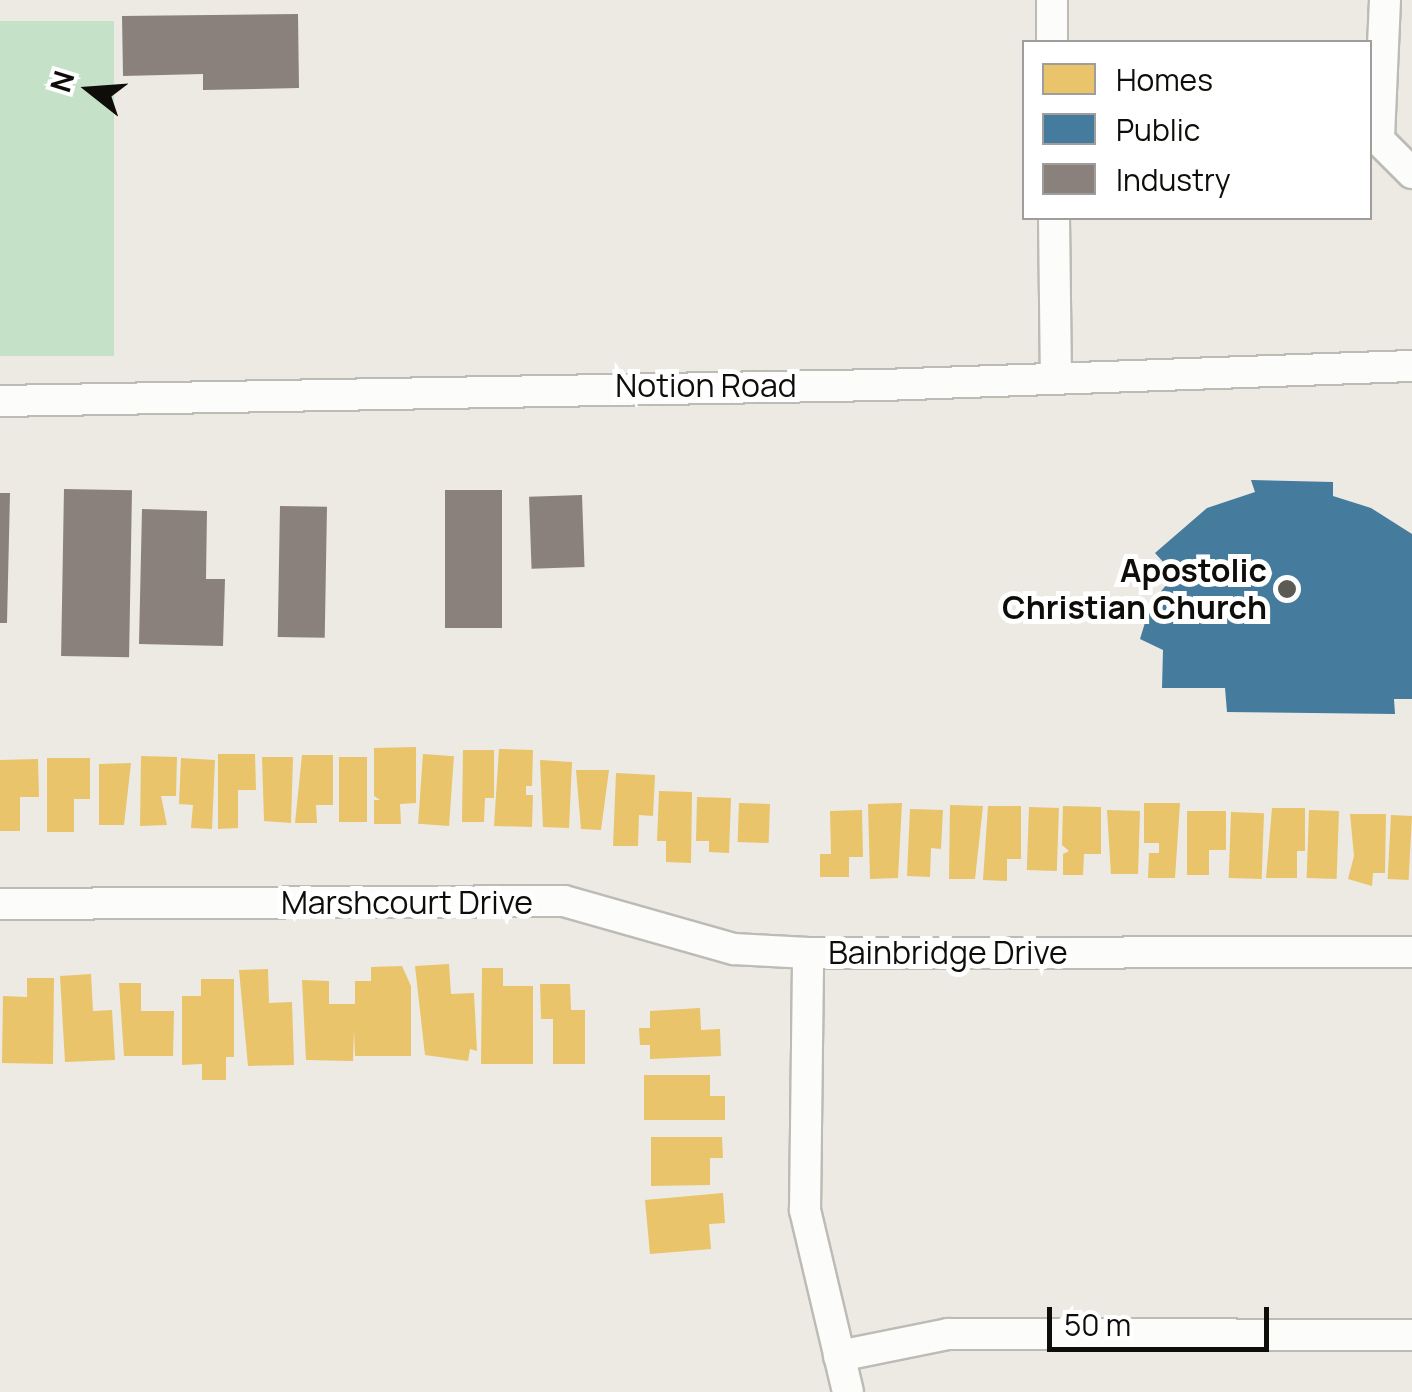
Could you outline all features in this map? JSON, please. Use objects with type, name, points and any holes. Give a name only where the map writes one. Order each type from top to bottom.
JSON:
[{"type":"street","points":[[1052,0],[1052,40]]},
{"type":"street","points":[[1385,0],[1379,140],[1412,172]]},
{"type":"street","points":[[1054,220],[1056,379]]},
{"type":"street","name":"Notion Road","points":[[0,401],[1056,379],[1412,366]]},
{"type":"street","name":"Marshcourt Drive","points":[[0,904],[564,901],[734,949],[808,952]]},
{"type":"street","name":"Bainbridge Drive","points":[[848,1392],[805,1210],[808,952],[1412,952]]},
{"type":"street","points":[[840,1356],[948,1334],[1412,1336]]},
{"type":"green space","points":[[0,21],[114,21],[114,356],[0,356]]},
{"type":"building: Homes","points":[[416,747],[416,803],[400,804],[401,824],[374,824],[374,800],[380,800],[374,796],[374,748]]},
{"type":"building: Homes","points":[[499,749],[533,750],[532,786],[526,786],[526,795],[533,795],[532,827],[494,826]]},
{"type":"building: Homes","points":[[463,750],[494,750],[494,798],[485,798],[484,822],[462,822]]},
{"type":"building: Homes","points":[[218,754],[255,754],[256,790],[238,790],[238,828],[218,829]]},
{"type":"building: Homes","points":[[423,754],[454,756],[449,826],[418,824]]},
{"type":"building: Homes","points":[[302,755],[333,755],[333,805],[316,805],[317,823],[295,823]]},
{"type":"building: Homes","points":[[141,756],[177,757],[176,796],[161,796],[167,825],[140,826]]},
{"type":"building: Homes","points":[[262,757],[293,757],[291,823],[264,821]]},
{"type":"building: Homes","points":[[339,757],[367,757],[367,822],[339,822]]},
{"type":"building: Homes","points":[[47,758],[90,758],[90,799],[74,799],[74,832],[47,832]]},
{"type":"building: Homes","points":[[181,758],[215,760],[212,829],[191,828],[193,805],[179,804]]},
{"type":"building: Homes","points":[[38,759],[39,797],[20,797],[20,831],[0,831],[0,760]]},
{"type":"building: Homes","points":[[540,760],[572,762],[569,828],[543,827]]},
{"type":"building: Homes","points":[[131,763],[124,825],[99,825],[99,764]]},
{"type":"building: Homes","points":[[576,770],[609,770],[601,830],[581,829]]},
{"type":"building: Homes","points":[[616,773],[655,775],[653,816],[639,815],[638,846],[613,846]]},
{"type":"building: Homes","points":[[659,791],[692,792],[691,863],[666,862],[666,841],[657,841]]},
{"type":"building: Homes","points":[[697,797],[731,798],[729,853],[709,852],[709,841],[696,841]]},
{"type":"building: Homes","points":[[739,803],[770,804],[769,843],[738,842]]},
{"type":"building: Homes","points":[[902,803],[898,878],[870,879],[868,804]]},
{"type":"building: Homes","points":[[1144,803],[1180,803],[1175,878],[1148,878],[1149,853],[1159,853],[1159,843],[1144,843]]},
{"type":"building: Homes","points":[[950,805],[983,806],[975,879],[949,879]]},
{"type":"building: Homes","points":[[988,806],[1021,806],[1021,859],[1007,859],[1007,881],[983,880]]},
{"type":"building: Homes","points":[[1063,806],[1101,807],[1101,854],[1084,854],[1083,875],[1063,875],[1063,854],[1069,851],[1062,845]]},
{"type":"building: Homes","points":[[1029,807],[1059,808],[1057,871],[1027,870]]},
{"type":"building: Homes","points":[[1272,808],[1305,808],[1305,851],[1297,851],[1297,878],[1266,878]]},
{"type":"building: Homes","points":[[910,809],[943,810],[941,849],[931,848],[930,877],[907,876]]},
{"type":"building: Homes","points":[[862,810],[863,857],[849,857],[849,877],[820,877],[820,854],[831,854],[830,811]]},
{"type":"building: Homes","points":[[1107,810],[1140,811],[1138,874],[1111,874]]},
{"type":"building: Homes","points":[[1309,810],[1339,811],[1337,879],[1307,878]]},
{"type":"building: Homes","points":[[1187,811],[1226,811],[1226,850],[1209,850],[1209,875],[1187,875]]},
{"type":"building: Homes","points":[[1231,812],[1264,813],[1262,879],[1229,878]]},
{"type":"building: Homes","points":[[1350,814],[1386,814],[1385,873],[1373,873],[1372,886],[1348,879],[1354,856]]},
{"type":"building: Homes","points":[[1391,815],[1412,816],[1409,880],[1388,879]]},
{"type":"building: Homes","points":[[449,964],[451,994],[474,993],[477,1051],[470,1049],[468,1061],[425,1055],[415,966]]},
{"type":"building: Homes","points":[[402,966],[411,986],[411,1056],[355,1056],[354,1030],[353,1061],[306,1060],[302,980],[329,981],[329,1004],[355,1004],[355,981],[371,981],[371,967]]},
{"type":"building: Homes","points":[[482,968],[503,968],[503,986],[533,986],[533,1064],[481,1064]]},
{"type":"building: Homes","points":[[268,969],[269,1003],[292,1002],[294,1065],[248,1066],[239,970]]},
{"type":"building: Homes","points":[[91,974],[93,1011],[112,1010],[115,1060],[65,1062],[60,976]]},
{"type":"building: Homes","points":[[27,978],[54,978],[53,1064],[2,1063],[3,996],[27,997]]},
{"type":"building: Homes","points":[[201,979],[234,979],[234,1057],[226,1057],[226,1080],[202,1080],[202,1064],[182,1065],[182,996],[201,996]]},
{"type":"building: Homes","points":[[119,983],[141,983],[141,1011],[174,1011],[173,1056],[124,1056]]},
{"type":"building: Homes","points":[[540,984],[570,984],[571,1010],[585,1010],[585,1064],[553,1064],[553,1019],[541,1019]]},
{"type":"building: Homes","points":[[700,1008],[701,1030],[720,1029],[721,1056],[650,1059],[650,1045],[640,1045],[639,1028],[650,1028],[650,1011]]},
{"type":"building: Homes","points":[[644,1075],[710,1075],[710,1096],[725,1096],[725,1120],[644,1120]]},
{"type":"building: Homes","points":[[651,1137],[722,1137],[723,1158],[710,1158],[710,1185],[651,1186]]},
{"type":"building: Homes","points":[[723,1193],[725,1223],[709,1224],[711,1249],[650,1254],[645,1200]]},
{"type":"building: Public","name":"Apostolic Christian Church","points":[[1251,480],[1333,482],[1333,496],[1371,508],[1412,534],[1412,699],[1394,699],[1395,714],[1227,712],[1225,688],[1162,688],[1163,650],[1140,639],[1151,603],[1175,575],[1155,553],[1207,508],[1255,492]]},
{"type":"building: Industry","points":[[298,14],[299,88],[203,90],[203,74],[123,76],[122,16]]},
{"type":"building: Industry","points":[[64,489],[132,490],[129,657],[61,656]]},
{"type":"building: Industry","points":[[445,490],[502,490],[502,628],[445,628]]},
{"type":"building: Industry","points":[[0,493],[10,493],[7,623],[0,623]]},
{"type":"building: Industry","points":[[582,495],[585,567],[532,569],[529,497]]},
{"type":"building: Industry","points":[[280,506],[327,507],[325,638],[278,637]]},
{"type":"building: Industry","points":[[142,509],[207,511],[206,579],[225,579],[223,646],[139,644]]},
{"type":"place","name":"Apostolic Christian Church","points":[[1287,589]]}]
